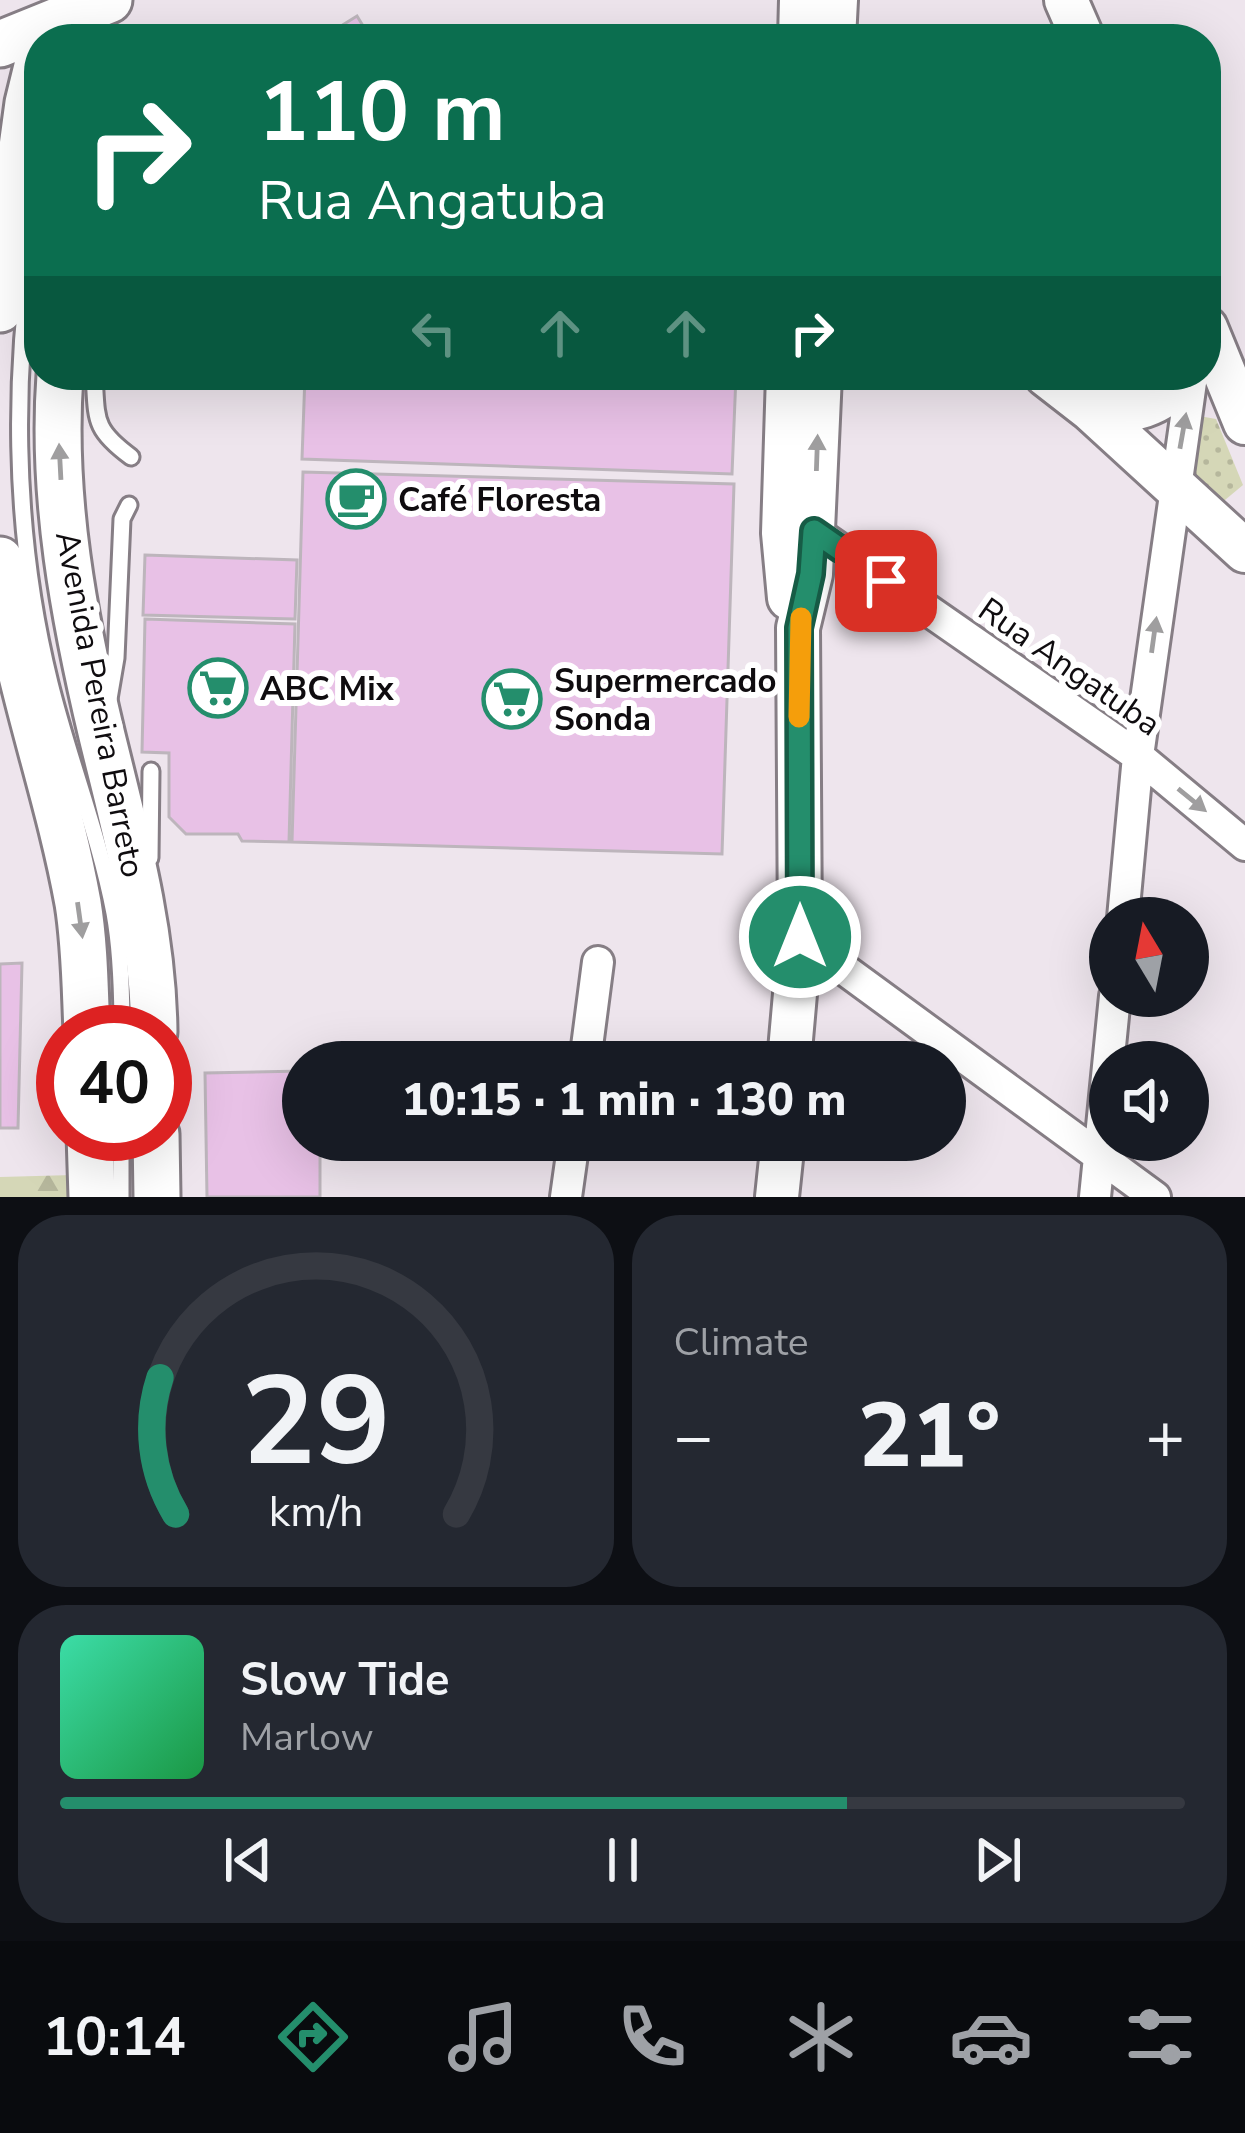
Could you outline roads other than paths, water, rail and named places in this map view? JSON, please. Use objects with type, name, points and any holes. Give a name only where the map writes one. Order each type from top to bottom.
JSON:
[{"type":"main road","points":[[0,310],[14,97]]},
{"type":"main road","name":"Avenida Pereira Barreto","points":[[60,390],[68,562],[150,951],[153,1005]]},
{"type":"main road","name":"Avenida Pereira Barreto","points":[[0,560],[7,617],[77,898],[85,1005]]},
{"type":"main road","points":[[91,1161],[92,1197]]},
{"type":"main road","points":[[156,1161],[157,1197]]},
{"type":"street","points":[[1221,365],[1245,423]]},
{"type":"street","points":[[789,390],[798,532]]},
{"type":"street","points":[[791,1041],[800,937],[799,628],[785,578],[798,532],[818,390]]},
{"type":"street","points":[[1065,390],[1245,551]]},
{"type":"street","points":[[1091,410],[1143,409],[1173,390]]},
{"type":"street","points":[[1125,897],[1138,756],[1188,390]]},
{"type":"street","name":"Rua Angatuba","points":[[798,532],[1138,756],[1245,845]]},
{"type":"street","points":[[800,937],[1089,1147]]},
{"type":"street","points":[[588,1041],[598,962]]},
{"type":"street","points":[[566,1197],[571,1161]]},
{"type":"street","points":[[778,1197],[781,1161]]},
{"type":"street","points":[[1095,1197],[1099,1161]]},
{"type":"street","points":[[1108,1161],[1155,1197]]},
{"type":"lane","points":[[24,336],[20,370],[24,528],[49,678],[114,916],[121,1005]]},
{"type":"lane","points":[[95,390],[97,418],[106,439],[131,457]]},
{"type":"lane","points":[[103,738],[116,658],[122,520],[129,505]]},
{"type":"lane","points":[[150,951],[152,771]]},
{"type":"lane","points":[[121,1161],[121,1197]]},
{"type":"place","name":"Café Floresta","points":[[356,499]]},
{"type":"place","name":"ABC Mix","points":[[218,688]]},
{"type":"place","name":"Supermercado Sonda","points":[[512,699]]}]
